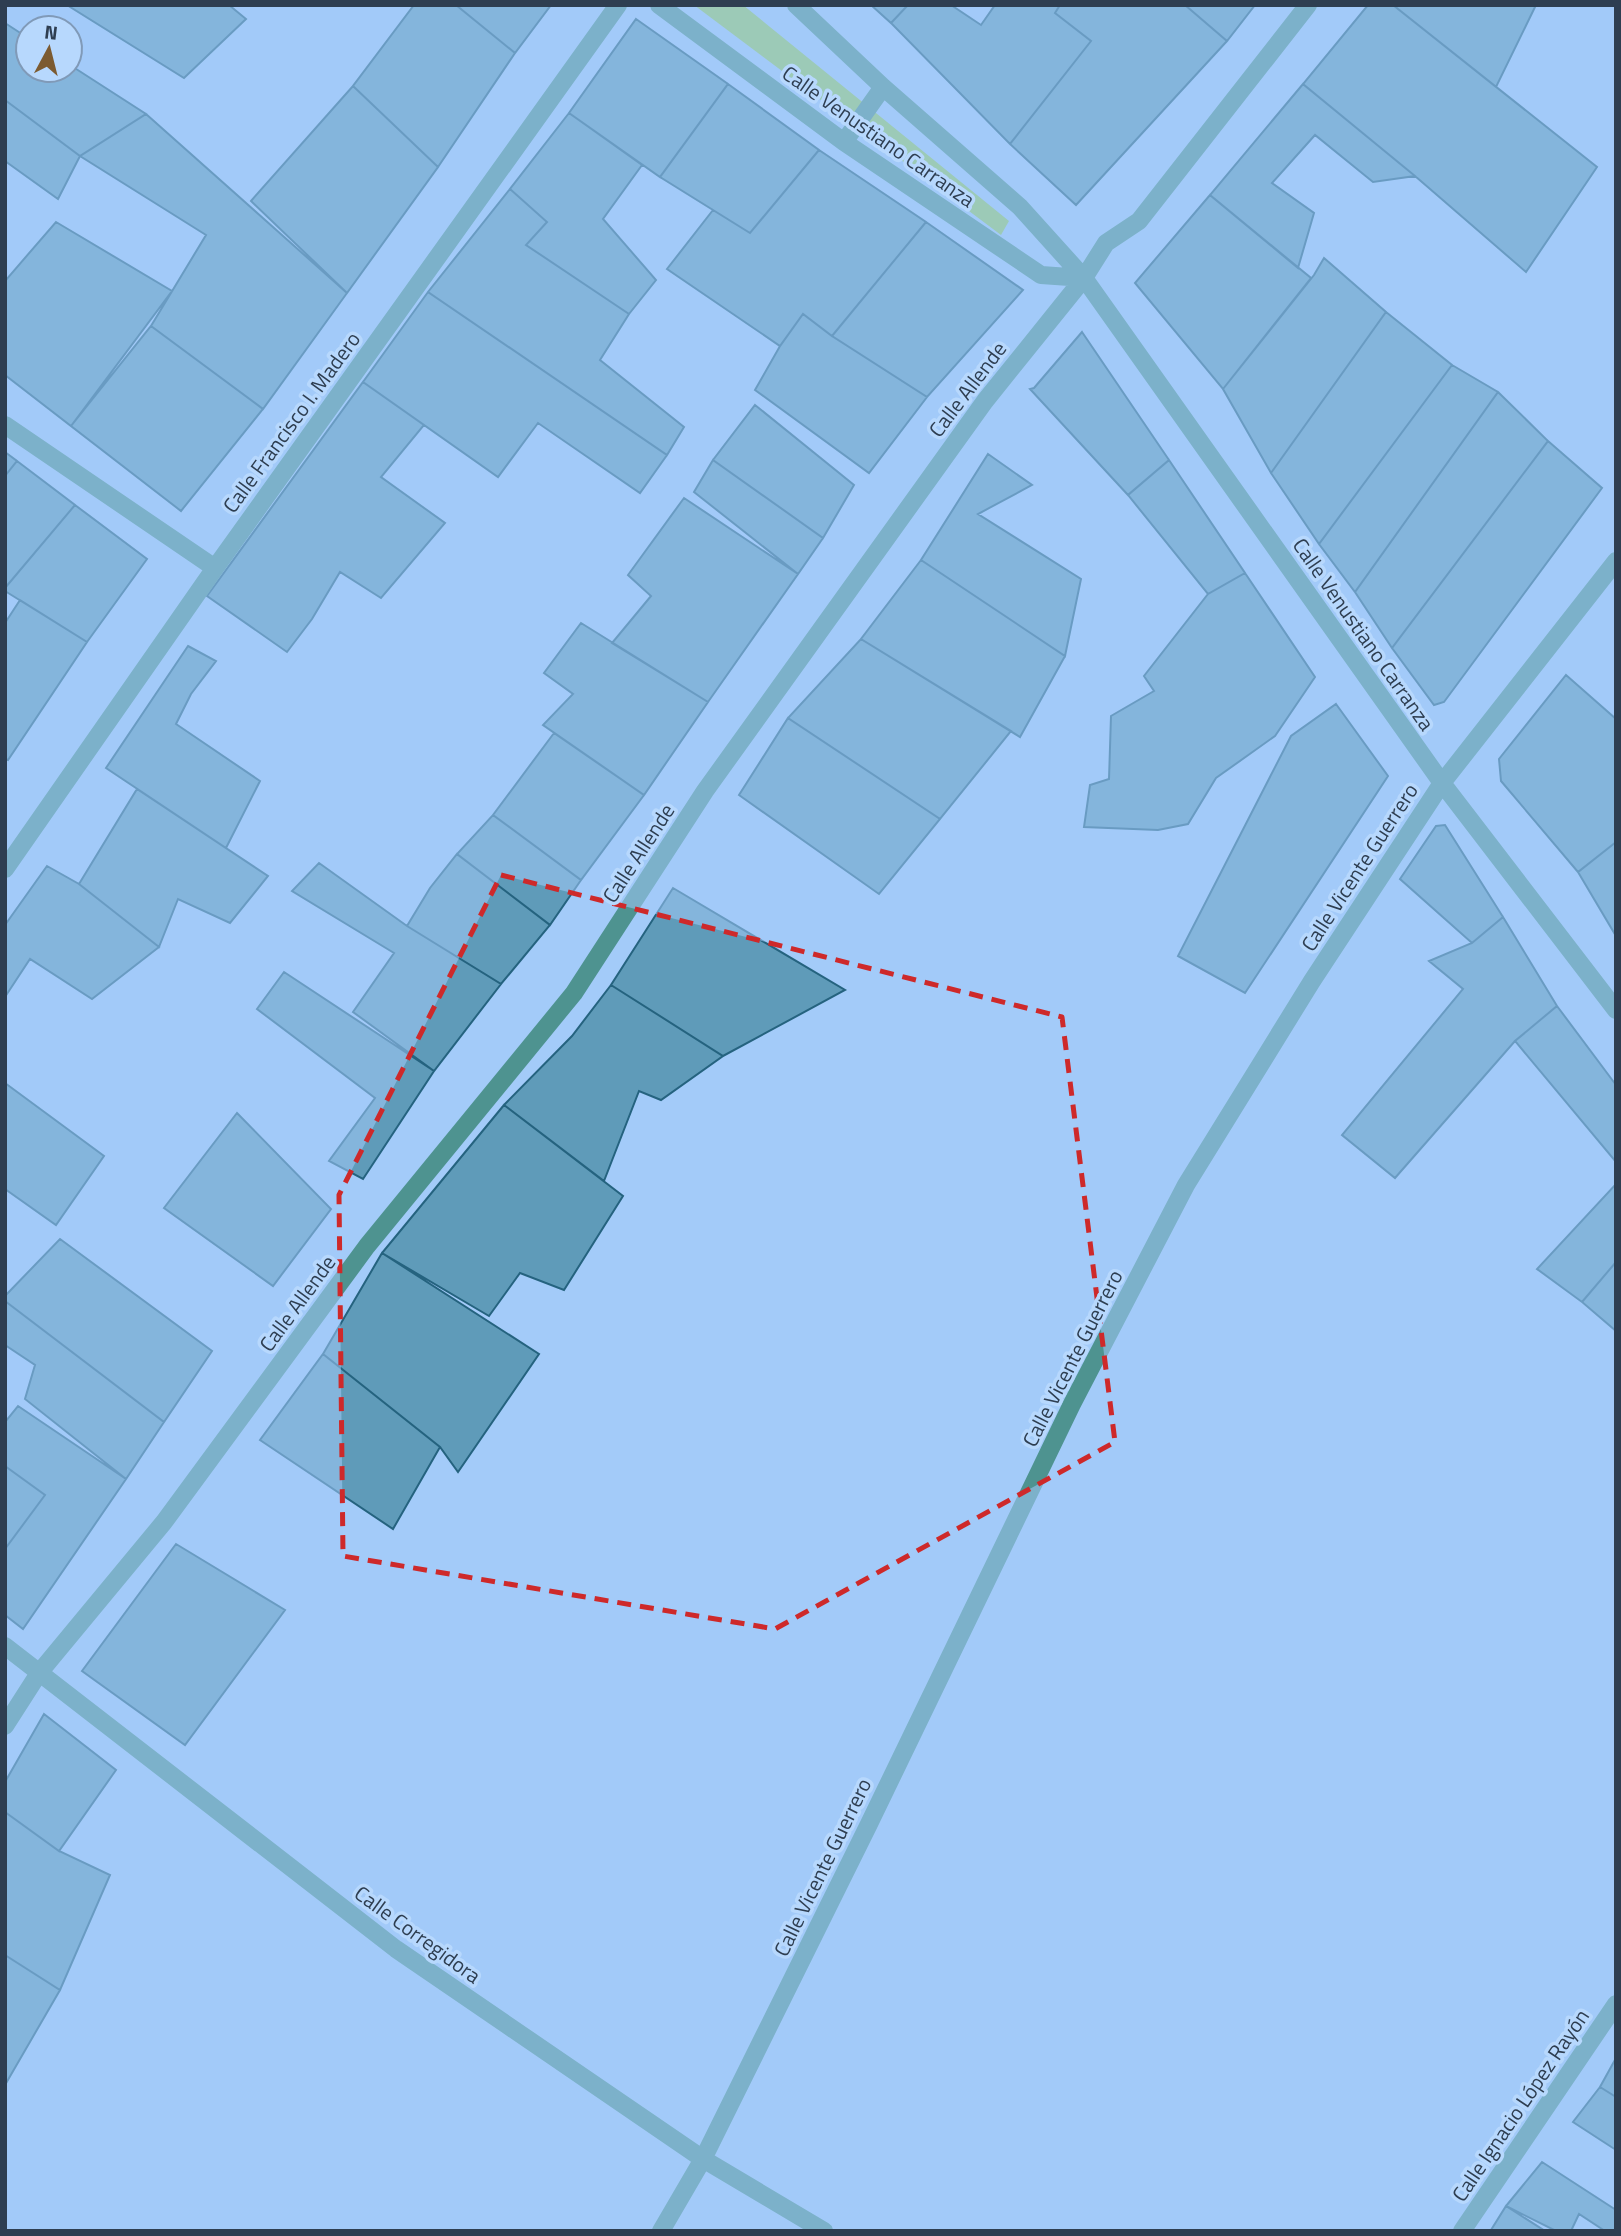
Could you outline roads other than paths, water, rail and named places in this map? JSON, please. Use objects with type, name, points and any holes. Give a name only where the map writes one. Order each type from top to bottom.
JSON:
[{"type":"street","name":"Calle Francisco I. Madero","points":[[5,869],[215,568],[618,5]]},
{"type":"street","name":"Calle Venustiano Carranza","points":[[659,5],[844,142],[1041,275],[1084,278]]},
{"type":"street","name":"Calle Venustiano Carranza","points":[[796,5],[883,88],[1020,207],[1084,278],[1442,783],[1616,1010]]},
{"type":"street","name":"Calle Allende","points":[[5,1726],[40,1673],[164,1522],[367,1246],[574,993],[713,780],[985,401],[1084,278],[1106,243],[1139,220],[1308,5]]},
{"type":"street","points":[[844,142],[883,88]]},
{"type":"street","points":[[5,425],[215,568]]},
{"type":"street","name":"Calle Vicente Guerrero","points":[[661,2231],[703,2159],[1072,1404],[1186,1185],[1312,981],[1442,783],[1616,561]]},
{"type":"street","name":"Calle Corregidora","points":[[5,1646],[396,1949],[703,2159],[824,2231]]},
{"type":"street","name":"Calle Ignacio López Rayón","points":[[1462,2231],[1616,2004]]}]
